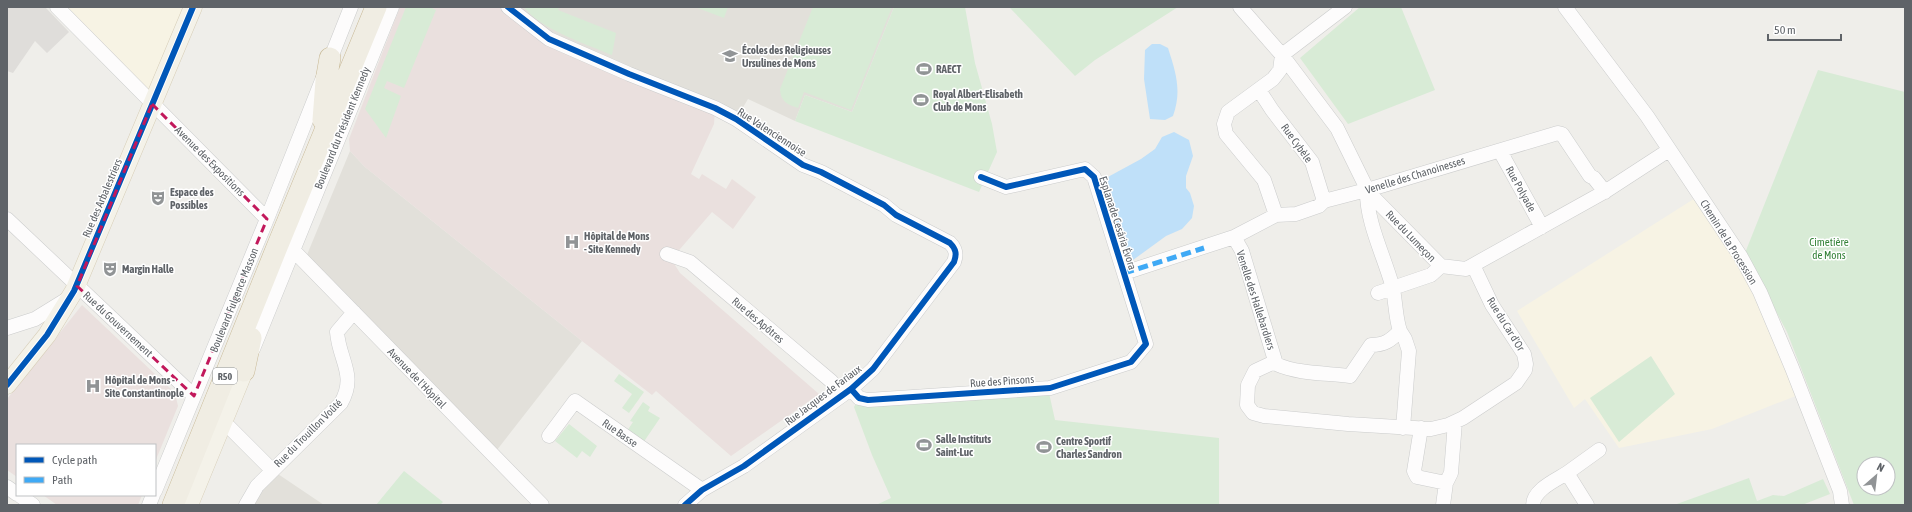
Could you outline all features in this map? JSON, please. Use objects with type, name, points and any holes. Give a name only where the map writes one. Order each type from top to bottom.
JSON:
[{"type":"highway","name":"Boulevard du Président Kennedy","points":[[285,248],[314,157],[376,7]]},
{"type":"highway","points":[[344,85],[362,59],[376,43]]},
{"type":"highway","points":[[314,157],[325,107],[326,81],[330,58]]},
{"type":"highway","points":[[244,371],[263,292],[285,248]]},
{"type":"highway","name":"Boulevard Fulgence Masson","points":[[173,505],[285,248]]},
{"type":"main road","name":"Rue des Arbalestriers","points":[[7,384],[43,340],[74,291],[193,7]]},
{"type":"main road","points":[[189,505],[244,371]]},
{"type":"street","name":"Avenue des Expositions","points":[[57,7],[267,219]]},
{"type":"street","points":[[267,219],[330,58],[352,7]]},
{"type":"street","name":"Boulevard du Président Kennedy","points":[[285,248],[392,7]]},
{"type":"street","name":"Rue Valenciennoise","points":[[508,7],[538,31],[564,46],[728,115],[791,158],[884,205],[896,215],[950,243],[955,251]]},
{"type":"street","name":"Rue du Lumeçon","points":[[1240,7],[1282,55],[1337,128],[1367,190],[1441,266],[1466,269],[1605,192],[1669,150]]},
{"type":"street","points":[[1276,215],[1264,180],[1226,134],[1224,124],[1228,112],[1259,90],[1280,70],[1282,55],[1344,7]]},
{"type":"street","name":"Chemin de la Procession","points":[[1565,7],[1647,116],[1741,257],[1760,292],[1804,396],[1840,491],[1842,505]]},
{"type":"street","name":"Rue Cybèle","points":[[1259,90],[1272,110],[1312,162],[1324,201]]},
{"type":"street","name":"Venelle des Chanoinesses","points":[[1204,248],[1234,237],[1276,215],[1296,214],[1319,206],[1324,201],[1367,190],[1500,151],[1546,135],[1558,133],[1562,134],[1590,176],[1594,178],[1605,192]]},
{"type":"street","name":"Rue Polyade","points":[[1500,151],[1542,227]]},
{"type":"street","name":"Esplanade Cesária Évora","points":[[981,177],[1006,187],[1085,169],[1094,177],[1146,344]]},
{"type":"street","points":[[1367,190],[1370,216],[1393,287],[1397,322],[1405,339],[1408,351],[1403,428]]},
{"type":"street","name":"Rue du Gouvernement","points":[[7,219],[74,291],[194,396]]},
{"type":"street","name":"Boulevard Fulgence Masson","points":[[156,489],[267,219]]},
{"type":"street","name":"Venelle des Hallebardiers","points":[[1234,237],[1242,251],[1276,364]]},
{"type":"street","name":"Avenue de l'Hôpital","points":[[285,248],[354,312],[542,505]]},
{"type":"street","name":"Esplanade Cesária Évora","points":[[1124,273],[1204,248]]},
{"type":"street","name":"Rue Jacques de Fariaux","points":[[685,505],[702,490],[744,466],[846,392],[873,369],[954,262],[956,256],[955,251]]},
{"type":"street","name":"Rue des Apôtres","points":[[667,254],[690,262],[846,392]]},
{"type":"street","name":"Rue du Car d'Or","points":[[1253,413],[1264,416],[1403,428],[1437,428],[1455,422],[1516,383],[1525,370],[1526,364],[1524,354],[1492,305],[1473,265]]},
{"type":"street","points":[[1378,293],[1431,275],[1441,266]]},
{"type":"street","points":[[7,328],[35,319],[74,291]]},
{"type":"street","name":"Rue du Trouillon Voûté","points":[[246,505],[257,486],[341,403],[346,393],[348,381],[339,347],[337,332],[354,312]]},
{"type":"street","name":"Venelle des Hallebardiers","points":[[1253,413],[1247,405],[1248,385],[1251,376],[1255,371],[1272,363],[1303,371],[1350,376],[1371,345],[1382,345],[1390,341],[1400,331]]},
{"type":"street","name":"Rue des Pinsons","points":[[846,392],[868,400],[1050,388],[1131,362],[1146,344]]},
{"type":"street","name":"Rue Basse","points":[[549,436],[575,401],[702,490]]},
{"type":"street","points":[[1443,505],[1446,483],[1450,473],[1455,422]]},
{"type":"street","points":[[222,425],[229,428],[272,470]]},
{"type":"street","points":[[1421,428],[1414,471],[1418,477],[1446,483]]},
{"type":"street","points":[[1533,505],[1533,501],[1539,491],[1599,450]]},
{"type":"street","points":[[1567,473],[1587,505]]},
{"type":"street","points":[[7,487],[16,493]]},
{"type":"street","points":[[21,496],[33,505]]},
{"type":"highlighted area","points":[[152,104],[267,219],[194,396],[77,286]]},
{"type":"shaded area","points":[[7,7],[45,7],[69,32],[47,53],[35,41],[13,73],[7,71]]},
{"type":"shaded area","points":[[57,7],[193,7],[152,104]]},
{"type":"shaded area","name":"Hôpital de Mons - Site Kennedy","points":[[400,7],[508,7],[527,23],[715,108],[714,124],[691,174],[699,179],[702,174],[726,189],[732,179],[756,197],[733,229],[712,212],[674,256],[668,254],[680,273],[819,394],[731,456],[656,391],[652,395],[582,341],[365,167],[350,151],[349,139]]},
{"type":"shaded area","name":"Écoles des Religieuses Ursulines de Mons","points":[[508,7],[894,7],[852,112],[805,95],[795,121],[748,99],[736,119],[564,46]]},
{"type":"shaded area","points":[[350,151],[365,167],[582,341],[493,455],[304,262]]},
{"type":"shaded area","points":[[1700,195],[1741,257],[1803,393],[1712,429],[1619,448],[1585,399],[1574,408],[1517,311]]},
{"type":"shaded area","name":"Hôpital de Mons - Site Constantinople","points":[[82,305],[175,393],[178,406],[156,460],[156,444],[16,444],[16,476],[7,470],[7,399]]},
{"type":"shaded area","points":[[272,470],[324,505],[246,505]]},
{"type":"shaded area","points":[[44,496],[142,496],[138,505],[57,505]]},
{"type":"green space","points":[[406,7],[430,7],[436,10],[404,88],[387,81],[384,88],[401,96],[386,138],[365,109]]},
{"type":"green space","points":[[524,7],[559,7],[558,10],[616,33],[612,55],[552,29],[531,15]]},
{"type":"green space","points":[[695,7],[728,7],[724,18]]},
{"type":"green space","points":[[813,7],[892,7],[851,110],[804,92],[798,108],[783,100],[780,89]]},
{"type":"green space","name":"Royal Albert-Elisabeth Club de Mons","points":[[894,7],[965,7],[975,63],[992,124],[997,152],[979,192],[795,121],[805,95],[852,112]]},
{"type":"green space","points":[[1007,7],[1178,7],[1095,60],[1075,76],[1010,8]]},
{"type":"green space","points":[[1360,7],[1401,7],[1435,90],[1348,124],[1300,58]]},
{"type":"green space","name":"Cimetière de Mons","points":[[1818,70],[1905,92],[1905,505],[1854,505],[1787,332],[1745,253]]},
{"type":"green space","points":[[1651,356],[1675,394],[1619,442],[1590,398]]},
{"type":"green space","points":[[619,374],[644,392],[629,413],[622,408],[632,394],[614,381]]},
{"type":"green space","name":"Centre Sportif Charles Sandron","points":[[1049,393],[1055,420],[1219,438],[1219,505],[876,505],[891,498],[872,455],[854,407],[859,398]]},
{"type":"green space","points":[[643,402],[650,407],[648,411],[660,418],[643,443],[627,431],[633,422],[630,421]]},
{"type":"green space","points":[[569,424],[597,446],[590,457],[582,451],[577,458],[555,441]]},
{"type":"green space","points":[[404,471],[443,502],[440,505],[376,505]]},
{"type":"green space","points":[[1749,478],[1757,501],[1773,495],[1784,496],[1823,479],[1830,494],[1802,505],[1674,505]]},
{"type":"water","points":[[1152,44],[1160,44],[1168,48],[1177,82],[1176,107],[1173,116],[1165,120],[1150,119],[1144,79],[1145,50]]},
{"type":"water","points":[[1174,132],[1189,140],[1193,156],[1186,176],[1186,188],[1190,193],[1194,206],[1192,218],[1182,229],[1166,236],[1133,260],[1123,242],[1114,220],[1108,198],[1106,178],[1141,159],[1155,149],[1162,137]]},
{"type":"marked path","points":[[1124,273],[1204,248]]},
{"type":"cycle path","points":[[7,385],[47,335],[74,291],[193,7]]},
{"type":"cycle path","points":[[508,7],[549,39],[629,74],[715,108],[736,119],[803,165],[821,172],[884,205],[896,215],[950,243],[954,247],[956,254],[954,262],[873,369],[851,389],[744,466],[702,490],[685,505]]},
{"type":"cycle path","points":[[851,389],[859,398],[868,400],[1050,388],[1131,362],[1146,344],[1094,177],[1085,169],[1006,187],[981,177]]},
{"type":"place","name":"Écoles des Religieuses Ursulines de Mons","points":[[730,56]]},
{"type":"place","name":"RAECT","points":[[924,69]]},
{"type":"place","name":"Royal Albert-Elisabeth Club de Mons","points":[[921,100]]},
{"type":"place","name":"Espace des Possibles","points":[[158,198]]},
{"type":"place","name":"Hôpital de Mons - Site Kennedy","points":[[572,242]]},
{"type":"place","name":"Margin Halle","points":[[110,269]]},
{"type":"place","name":"Hôpital de Mons - Site Constantinople","points":[[93,386]]},
{"type":"place","name":"Salle Instituts Saint-Luc","points":[[924,445]]},
{"type":"place","name":"Centre Sportif Charles Sandron","points":[[1044,447]]}]
